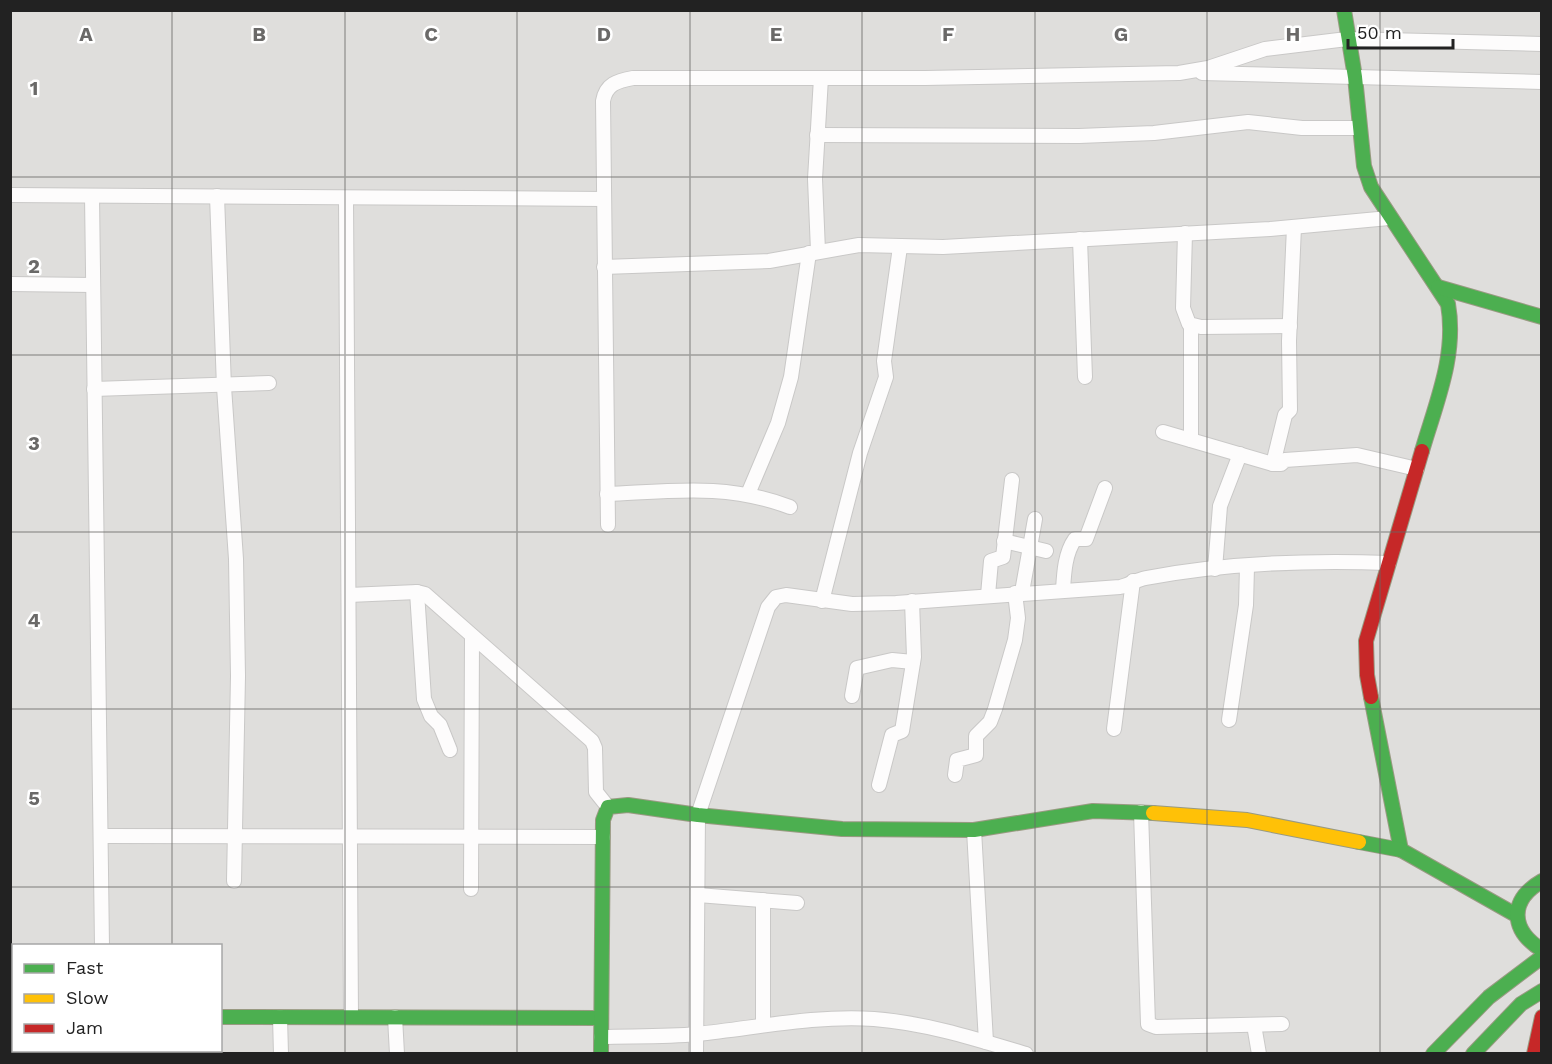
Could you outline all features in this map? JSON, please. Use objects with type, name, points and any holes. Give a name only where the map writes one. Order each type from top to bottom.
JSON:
[{"type":"main road","points":[[1344,10],[1355,77],[1364,166],[1371,187],[1389,218],[1449,304],[1451,321],[1449,359],[1366,641],[1367,675],[1401,850]]},
{"type":"main road","points":[[1438,287],[1542,317]]},
{"type":"main road","points":[[601,1053],[603,820],[608,807],[628,805],[698,815],[842,829],[974,830],[1093,811],[1141,812],[1247,820],[1401,850],[1516,915]]},
{"type":"main road","points":[[1542,869],[1536,883],[1522,894],[1516,915],[1523,937],[1542,950]]},
{"type":"main road","points":[[1433,1053],[1497,990],[1542,957]]},
{"type":"main road","points":[[1525,969],[1524,987],[1527,992],[1539,992]]},
{"type":"main road","points":[[1497,990],[1503,993],[1506,999],[1504,1022]]},
{"type":"main road","points":[[1473,1053],[1539,992]]},
{"type":"main road","points":[[222,1017],[600,1018]]},
{"type":"main road","points":[[1534,1053],[1542,1017]]},
{"type":"street","points":[[1179,73],[1208,68],[1265,49],[1347,39],[1542,44]]},
{"type":"street","points":[[608,525],[603,101],[606,90],[615,82],[633,78],[1179,73],[1542,82]]},
{"type":"street","points":[[748,494],[783,407],[814,252],[814,179],[821,78]]},
{"type":"street","points":[[817,135],[1090,135],[1191,130],[1248,122],[1302,128],[1359,128]]},
{"type":"street","points":[[10,195],[604,199]]},
{"type":"street","points":[[92,196],[102,944]]},
{"type":"street","points":[[217,196],[224,387],[236,559],[238,676],[234,881]]},
{"type":"street","points":[[346,198],[352,835],[351,1017]]},
{"type":"street","points":[[604,267],[747,263],[859,245],[900,248],[1080,239],[1294,227],[1389,218]]},
{"type":"street","points":[[1273,464],[1285,415],[1290,410],[1290,326],[1294,227]]},
{"type":"street","points":[[1185,233],[1183,308],[1186,320],[1191,325],[1290,326]]},
{"type":"street","points":[[1080,239],[1085,376]]},
{"type":"street","points":[[822,601],[860,453],[886,377],[884,361],[900,248]]},
{"type":"street","points":[[10,284],[93,285]]},
{"type":"street","points":[[1191,325],[1191,440]]},
{"type":"street","points":[[94,389],[224,387],[269,383]]},
{"type":"street","points":[[1163,432],[1273,464],[1294,459],[1358,455],[1417,469]]},
{"type":"street","points":[[1215,569],[1220,506],[1240,454]]},
{"type":"street","points":[[988,595],[991,561],[1002,559],[1012,480]]},
{"type":"street","points":[[1063,590],[1065,565],[1073,540],[1086,538],[1105,488]]},
{"type":"street","points":[[607,494],[718,490],[748,494],[790,507]]},
{"type":"street","points":[[955,774],[957,760],[976,755],[976,736],[990,722],[995,709],[1017,631],[1018,592],[1031,548],[1035,519]]},
{"type":"street","points":[[1004,541],[1046,552]]},
{"type":"street","points":[[696,1053],[698,815],[768,607],[776,597],[786,595],[852,604],[912,601],[1018,592],[1120,587],[1133,581],[1215,569],[1332,561],[1389,563]]},
{"type":"street","points":[[1229,720],[1246,605],[1247,567]]},
{"type":"street","points":[[1114,729],[1133,581]]},
{"type":"street","points":[[349,595],[417,592],[424,594],[592,741],[595,748],[596,792],[599,799],[608,807]]},
{"type":"street","points":[[417,592],[424,699],[431,716],[440,725],[450,750]]},
{"type":"street","points":[[879,785],[892,735],[902,730],[914,662],[912,601]]},
{"type":"street","points":[[471,889],[472,636]]},
{"type":"street","points":[[852,696],[857,668],[892,660],[914,662]]},
{"type":"street","points":[[1141,812],[1148,1024],[1156,1027],[1282,1024]]},
{"type":"street","points":[[974,830],[986,1042]]},
{"type":"street","points":[[101,836],[603,837]]},
{"type":"street","points":[[698,895],[797,903]]},
{"type":"street","points":[[763,900],[763,1024]]},
{"type":"street","points":[[280,1017],[281,1053]]},
{"type":"street","points":[[395,1017],[397,1053]]},
{"type":"street","points":[[601,1037],[696,1034],[763,1024],[844,1018],[876,1019],[939,1029],[1026,1053]]},
{"type":"street","points":[[1254,1025],[1259,1053]]},
{"type":"shaded area","points":[[10,11],[1541,11],[1541,1053],[11,1053]]},
{"type":"traffic: fast","points":[[1344,10],[1355,77],[1364,166],[1371,187],[1448,304],[1450,342],[1444,379],[1422,451]]},
{"type":"traffic: fast","points":[[1438,287],[1542,317]]},
{"type":"traffic: fast","points":[[1371,697],[1401,850]]},
{"type":"traffic: fast","points":[[601,1054],[603,820],[608,807],[628,805],[698,815],[842,829],[974,830],[1093,811],[1153,813]]},
{"type":"traffic: fast","points":[[1359,842],[1401,850],[1516,915]]},
{"type":"traffic: fast","points":[[1542,881],[1524,897],[1519,906],[1518,915],[1519,924],[1524,933],[1542,950]]},
{"type":"traffic: fast","points":[[1433,1054],[1489,997],[1542,957]]},
{"type":"traffic: fast","points":[[1473,1054],[1521,1004],[1542,991]]},
{"type":"traffic: fast","points":[[222,1017],[600,1018]]},
{"type":"traffic: slow","points":[[1153,813],[1247,820],[1359,842]]},
{"type":"traffic: jam","points":[[1371,697],[1367,675],[1366,641],[1422,451]]},
{"type":"traffic: jam","points":[[1534,1054],[1542,1017]]}]
